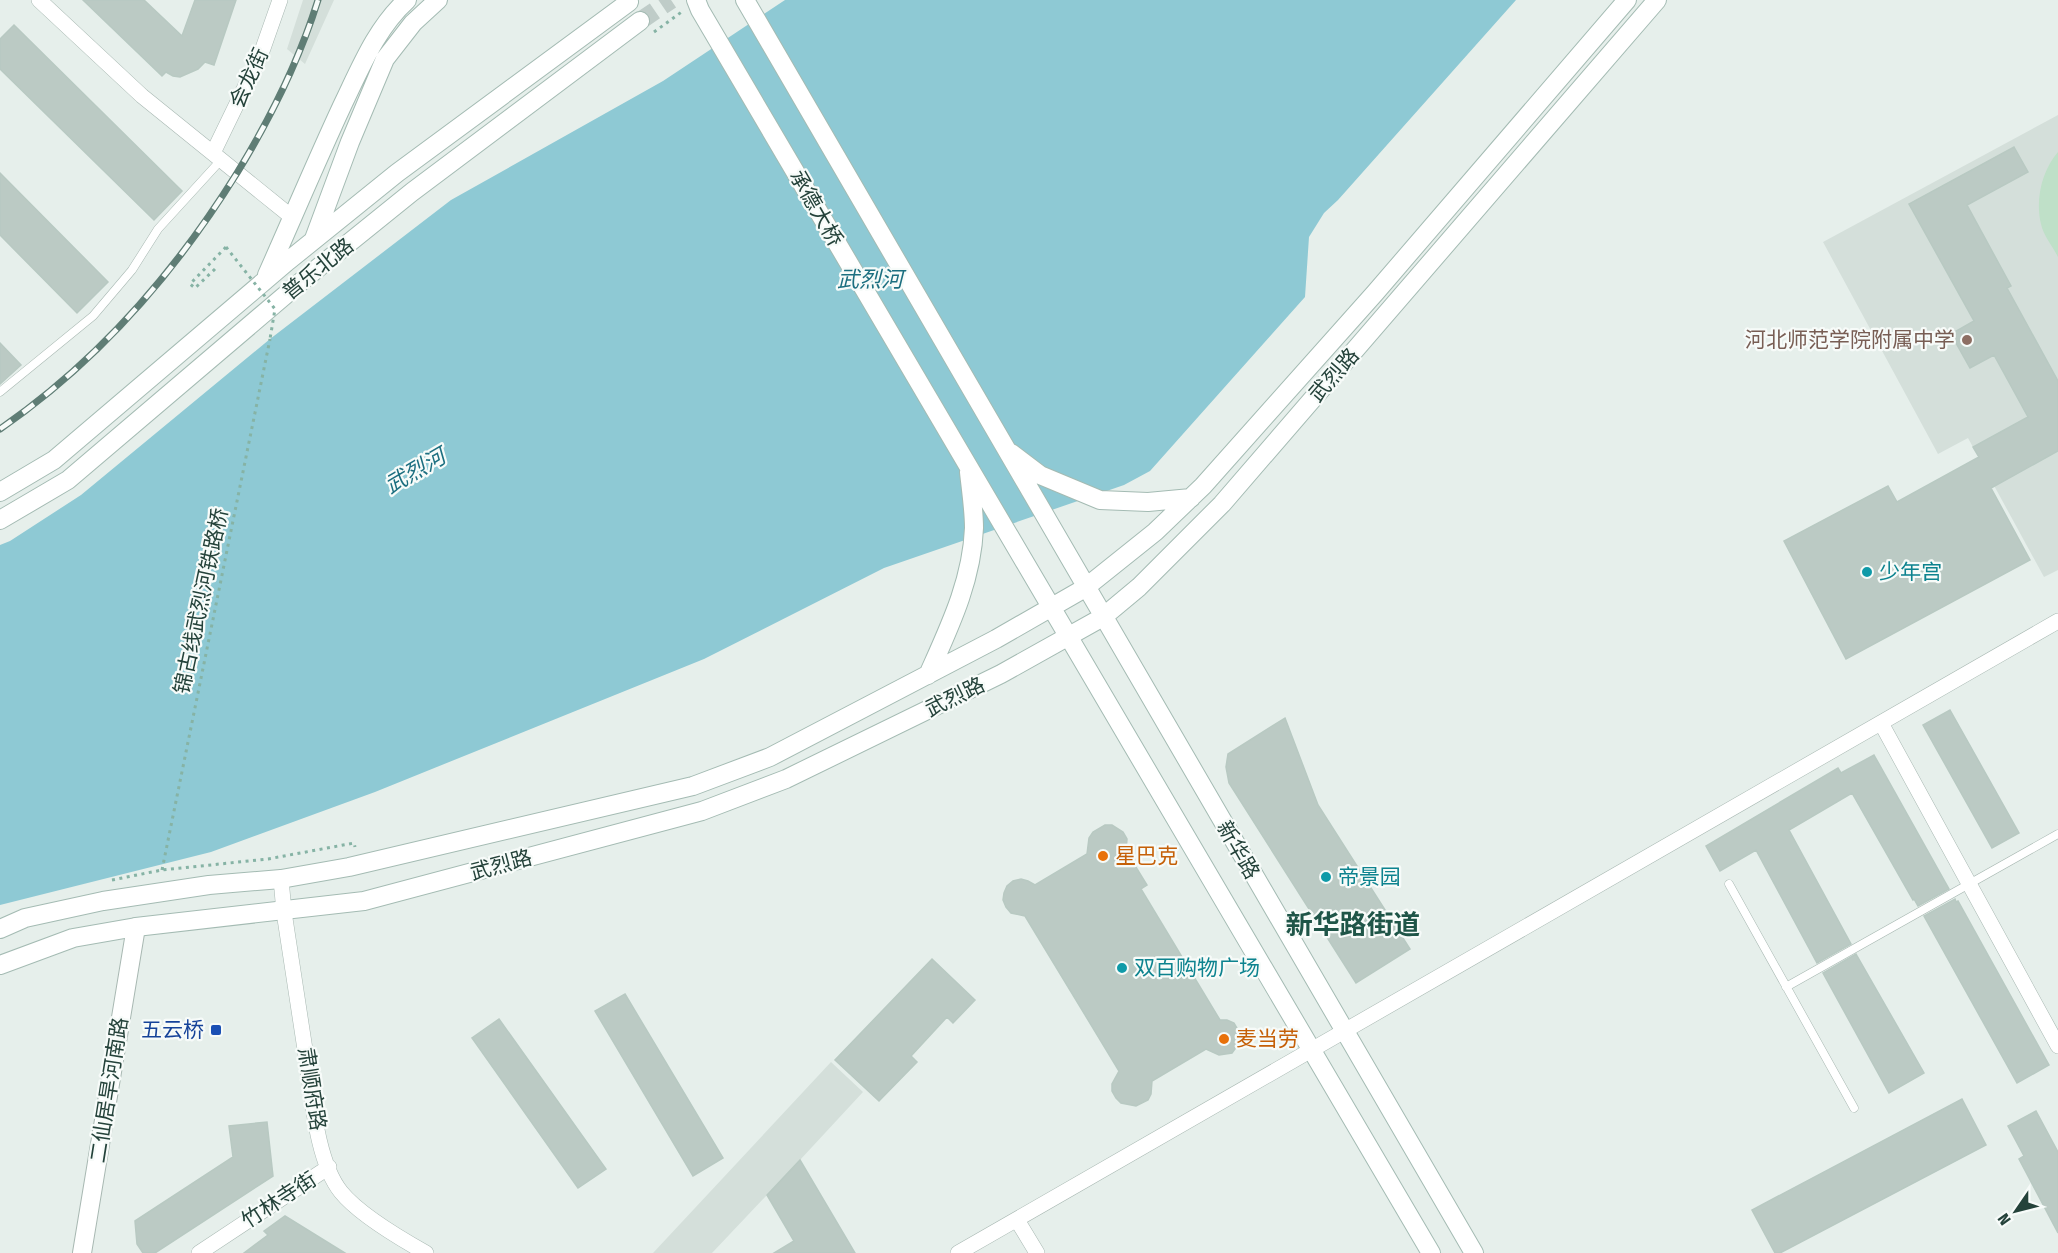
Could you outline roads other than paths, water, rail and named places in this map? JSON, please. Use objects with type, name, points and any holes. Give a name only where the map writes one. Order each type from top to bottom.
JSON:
[{"type":"main road","points":[[265,280],[370,47],[406,0]]},
{"type":"main road","points":[[291,290],[385,59],[413,23],[438,0]]},
{"type":"main road","name":"承德大桥","points":[[745,0],[1003,446]]},
{"type":"main road","name":"武烈路","points":[[0,929],[25,918],[103,901],[209,885],[281,879],[350,867],[693,786],[770,757],[1051,608],[1085,588],[1155,532],[1191,498],[1375,292],[1627,0]]},
{"type":"main road","name":"武烈路","points":[[0,965],[73,938],[136,927],[284,912],[364,901],[702,811],[786,779],[1001,674],[1103,617],[1139,587],[1222,504],[1657,0]]},
{"type":"main road","name":"普乐北路","points":[[0,492],[54,460],[265,280],[397,172],[629,2]]},
{"type":"main road","name":"承德大桥","points":[[698,5],[969,468]]},
{"type":"main road","name":"普乐北路","points":[[0,520],[68,480],[291,290],[412,192],[640,21]]},
{"type":"main road","points":[[1003,446],[1040,475],[1100,500],[1148,502],[1191,498]]},
{"type":"main road","name":"新华路","points":[[1003,446],[1473,1253]]},
{"type":"main road","points":[[928,675],[948,631],[968,574],[974,528],[969,468]]},
{"type":"main road","name":"新华路","points":[[969,468],[1431,1253]]},
{"type":"main road","name":"二仙居旱河南路","points":[[82,1253],[136,927]]},
{"type":"street","points":[[39,0],[142,96],[293,218]]},
{"type":"street","name":"会龙街","points":[[217,157],[261,54],[280,0]]},
{"type":"street","points":[[958,1253],[2058,621]]},
{"type":"street","points":[[1881,723],[2058,1046]]},
{"type":"street","name":"肃顺府路","points":[[281,879],[284,912],[319,1138],[332,1178],[342,1193],[419,1251]]},
{"type":"street","name":"竹林寺街","points":[[199,1253],[329,1167]]},
{"type":"street","points":[[1017,1220],[1036,1253]]},
{"type":"lane","points":[[0,392],[93,316],[132,270],[158,229],[217,157]]},
{"type":"lane","points":[[1786,987],[2058,834]]},
{"type":"lane","points":[[1729,884],[1854,1108]]},
{"type":"water","name":"武烈河","points":[[785,0],[1516,0],[1324,213],[1309,237],[1305,297],[1150,471],[1124,485],[884,568],[704,659],[375,792],[211,852],[0,905],[0,545],[10,541],[81,495],[270,339],[451,200],[663,81]]},
{"type":"tunnel","points":[[640,21],[671,0]]},
{"type":"railway","points":[[0,429],[69,375],[101,345],[132,313],[187,246],[213,210],[261,132],[293,67],[318,0]]},
{"type":"place","name":"河北师范学院附属中学","points":[[1967,340]]},
{"type":"place","name":"少年宫","points":[[1867,572]]},
{"type":"place","name":"星巴克","points":[[1103,856]]},
{"type":"place","name":"帝景园","points":[[1326,877]]},
{"type":"place","name":"双百购物广场","points":[[1122,968]]},
{"type":"place","name":"五云桥","points":[[216,1030]]},
{"type":"place","name":"麦当劳","points":[[1224,1039]]},
{"type":"district","name":"新华路街道","points":[[1353,925]]}]
